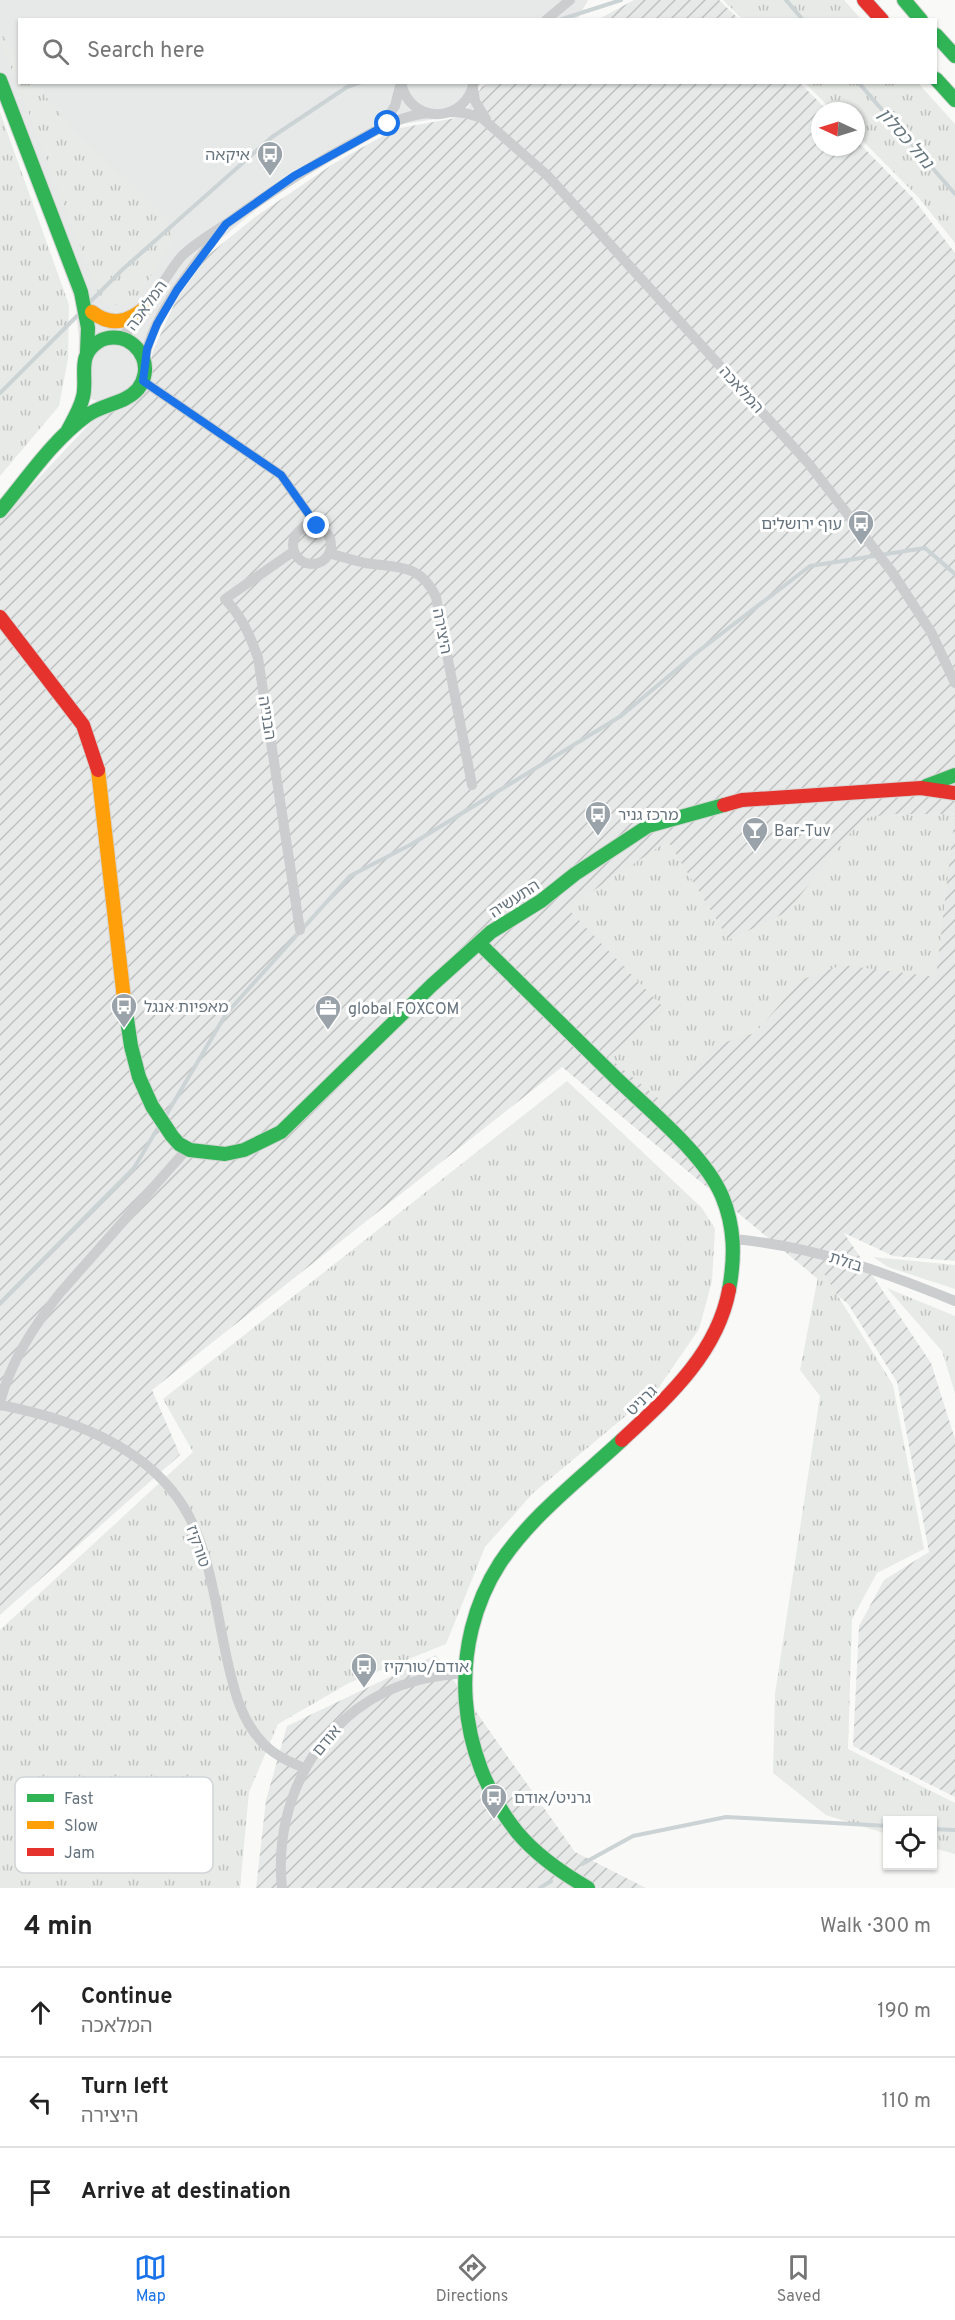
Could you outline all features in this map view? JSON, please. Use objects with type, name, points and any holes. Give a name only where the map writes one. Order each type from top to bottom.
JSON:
[{"type":"main road","points":[[864,0],[880,18]]},
{"type":"main road","points":[[904,0],[919,18]]},
{"type":"main road","points":[[937,36],[955,56]]},
{"type":"main road","points":[[0,80],[81,292],[105,330],[117,338]]},
{"type":"main road","points":[[937,80],[955,100]]},
{"type":"main road","points":[[68,430],[82,401],[84,390],[82,367],[87,352],[88,328],[81,292]]},
{"type":"main road","points":[[92,312],[104,321],[118,322],[133,319],[146,308]]},
{"type":"main road","points":[[0,511],[68,430],[90,413],[130,396],[143,381],[145,363],[137,348],[126,340],[117,338],[102,340],[87,352]]},
{"type":"main road","points":[[83,377],[87,386],[98,396],[117,400]]},
{"type":"main road","points":[[0,617],[83,725],[91,746],[98,770],[125,1009],[133,1054],[140,1079],[153,1109],[170,1133],[186,1149]]},
{"type":"main road","name":"התעשיה","points":[[921,788],[955,775]]},
{"type":"main road","name":"התעשיה","points":[[186,1149],[228,1155],[254,1148],[281,1132],[432,985],[479,943],[541,901],[575,874],[648,826],[742,800],[921,788],[955,793]]},
{"type":"main road","name":"גרניט","points":[[479,943],[665,1126],[708,1173],[723,1199],[732,1227],[734,1255],[731,1284],[723,1312],[706,1348],[675,1389],[532,1523],[502,1559],[483,1592],[469,1642],[464,1673],[466,1706],[478,1764],[493,1796],[517,1832],[535,1850],[554,1866],[588,1888]]},
{"type":"street","points":[[548,18],[570,0]]},
{"type":"street","name":"המלאכה","points":[[378,129],[395,106],[400,84]]},
{"type":"street","points":[[402,84],[409,102],[429,113]]},
{"type":"street","points":[[450,112],[466,100],[473,85]]},
{"type":"street","name":"המלאכה","points":[[473,85],[475,101],[490,124]]},
{"type":"street","name":"המלאכה","points":[[117,338],[131,329],[180,258],[196,243],[294,176],[378,129],[407,117],[450,112],[482,118],[524,153],[572,200],[809,464],[892,572],[931,632],[955,683]]},
{"type":"street","name":"המלאכה","points":[[145,363],[150,341],[171,300],[226,224]]},
{"type":"street","points":[[143,381],[281,475],[317,526],[328,535],[330,542],[329,553],[320,562],[313,563],[299,559],[294,551],[293,541],[298,531],[304,527],[317,526]]},
{"type":"street","name":"הבנייה","points":[[294,551],[225,599],[242,620],[258,658],[300,930]]},
{"type":"street","name":"היצירה","points":[[329,553],[365,562],[403,567],[425,578],[431,586],[436,597],[472,785]]},
{"type":"street","points":[[0,1404],[18,1354],[46,1311],[186,1149]]},
{"type":"street","name":"בזלת","points":[[733,1239],[785,1245],[840,1258],[955,1301]]},
{"type":"street","name":"טורקיז","points":[[0,1404],[57,1419],[108,1441],[151,1468],[168,1486],[184,1506],[204,1557],[232,1683],[244,1717],[257,1736],[273,1752],[304,1768]]},
{"type":"street","name":"אודם","points":[[282,1888],[282,1849],[286,1817],[304,1768],[321,1743],[342,1721],[376,1696],[418,1680],[464,1673]]},
{"type":"shaded area","points":[[0,0],[588,0],[578,18],[18,18],[18,84],[480,84],[456,116],[395,125],[322,165],[258,208],[216,243],[175,298],[148,351],[142,385],[107,405],[91,399],[77,373],[79,341],[75,300],[0,102]]},
{"type":"shaded area","points":[[634,0],[719,0],[738,18],[601,18]]},
{"type":"shaded area","points":[[488,84],[801,84],[819,102],[811,102],[811,156],[865,156],[865,149],[912,197],[955,253],[955,1261],[893,1256],[844,1233],[931,1363],[955,1439],[955,1797],[853,1746],[859,1626],[884,1580],[929,1552],[897,1382],[848,1304],[562,1067],[152,1390],[180,1455],[0,1615],[0,514],[3,516],[95,418],[142,392],[153,351],[176,300],[207,256],[255,217],[333,164],[395,129],[461,117],[482,87]]},
{"type":"shaded area","points":[[436,1655],[575,1852],[646,1888],[256,1888],[266,1800],[287,1726]]},
{"type":"green space","points":[[723,0],[844,0],[860,18],[741,18]]},
{"type":"green space","points":[[0,31],[18,60],[18,84],[36,84],[77,135],[166,216],[172,240],[136,301],[119,306],[101,300],[0,39]]},
{"type":"green space","points":[[806,84],[919,84],[955,124],[955,243],[919,198],[865,143],[865,102],[824,102]]},
{"type":"green space","points":[[0,112],[69,305],[68,359],[59,406],[0,476]]},
{"type":"green space","points":[[893,814],[955,814],[936,977],[842,965],[801,980],[755,1033],[713,1046],[664,1103],[608,1057],[665,1009],[567,908],[668,841],[729,940],[787,912],[852,831],[869,817]]},
{"type":"green space","points":[[567,1081],[702,1208],[715,1229],[712,1281],[699,1329],[657,1390],[533,1493],[485,1547],[446,1644],[349,1683],[278,1724],[249,1792],[240,1888],[0,1888],[0,1630],[193,1452],[163,1399]]},
{"type":"green space","points":[[873,1257],[955,1265],[955,1289],[888,1267]]},
{"type":"green space","points":[[820,1267],[893,1385],[924,1549],[877,1573],[852,1619],[848,1749],[955,1803],[955,1854],[937,1849],[937,1816],[883,1816],[883,1833],[826,1815],[773,1773],[775,1694],[820,1396],[800,1370]]},
{"type":"green space","points":[[887,1288],[955,1316],[955,1393],[942,1351]]},
{"type":"waterway","points":[[565,18],[621,0]]},
{"type":"waterway","name":"נחל כסלון","points":[[786,0],[801,18]]},
{"type":"waterway","points":[[87,305],[122,270],[272,137],[347,87],[355,84]]},
{"type":"waterway","name":"נחל כסלון","points":[[860,84],[955,194]]},
{"type":"waterway","points":[[0,393],[80,313]]},
{"type":"waterway","points":[[165,1117],[226,1014],[350,876],[410,845],[621,716],[700,650],[810,566],[925,548],[955,574]]},
{"type":"waterway","points":[[0,1303],[134,1168],[159,1126]]},
{"type":"waterway","points":[[582,1864],[633,1836],[726,1817],[883,1826]]},
{"type":"waterway","points":[[937,1829],[955,1830]]},
{"type":"waterway","points":[[540,1888],[551,1881]]},
{"type":"traffic: fast","points":[[904,0],[919,18]]},
{"type":"traffic: fast","points":[[937,36],[955,56]]},
{"type":"traffic: fast","points":[[0,80],[81,292],[88,328],[87,353]]},
{"type":"traffic: fast","points":[[937,80],[955,100]]},
{"type":"traffic: fast","points":[[0,511],[51,449],[74,426],[92,412],[127,398],[138,389],[144,378],[145,366],[141,354],[131,343],[120,338],[108,338],[91,348],[85,360],[83,397],[68,430]]},
{"type":"traffic: fast","points":[[926,786],[955,775]]},
{"type":"traffic: fast","points":[[124,999],[131,1046],[139,1077],[152,1106],[172,1136],[179,1144],[190,1150],[225,1154],[244,1150],[281,1132],[432,985],[491,932],[541,901],[575,874],[648,826],[724,805]]},
{"type":"traffic: fast","points":[[479,943],[675,1133],[714,1180],[722,1196],[732,1231],[733,1254],[729,1290]]},
{"type":"traffic: fast","points":[[588,1888],[559,1870],[532,1848],[517,1832],[497,1802],[481,1769],[471,1735],[466,1700],[466,1664],[472,1629],[483,1595],[500,1563],[542,1513],[622,1440]]},
{"type":"traffic: slow","points":[[92,312],[106,320],[120,321],[146,307]]},
{"type":"traffic: slow","points":[[98,770],[124,999]]},
{"type":"traffic: jam","points":[[864,0],[880,18]]},
{"type":"traffic: jam","points":[[0,617],[83,725],[98,770]]},
{"type":"traffic: jam","points":[[724,805],[742,800],[921,788],[955,793]]},
{"type":"traffic: jam","points":[[622,1440],[656,1408],[702,1355],[714,1335],[729,1290]]},
{"type":"place","name":"איקאה","points":[[270,177]]},
{"type":"place","name":"עוף ירושלים","points":[[861,546]]},
{"type":"place","name":"מרכז גניר","points":[[598,837]]},
{"type":"place","name":"Bar-Tuv","points":[[755,853]]},
{"type":"place","name":"מאפיות אנגל","points":[[124,1029]]},
{"type":"place","name":"global FOXCOM","points":[[328,1031]]},
{"type":"place","name":"אודם/טורקיז","points":[[364,1689]]},
{"type":"place","name":"גרניט/אודם","points":[[494,1820]]},
{"type":"route","points":[[317,526],[281,475],[143,381],[146,354],[155,328],[171,300],[190,270],[226,224],[294,176],[388,124]]}]
